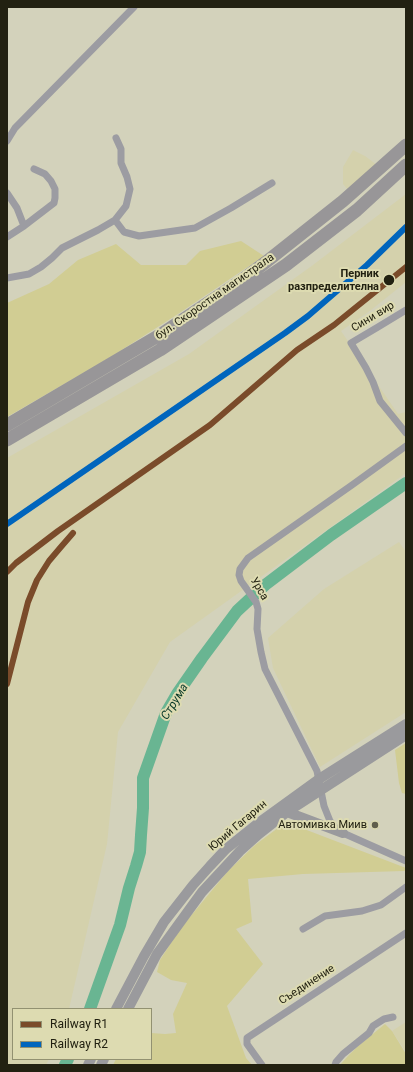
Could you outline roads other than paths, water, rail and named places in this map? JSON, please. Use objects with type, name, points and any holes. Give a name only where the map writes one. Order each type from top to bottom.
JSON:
[{"type":"highway","name":"бул. Скоростна магистрала","points":[[7,425],[163,333],[238,283],[343,201],[406,145]]},
{"type":"highway","name":"бул. Скоростна магистрала","points":[[7,440],[160,350],[286,265],[357,210],[406,165]]},
{"type":"street","points":[[7,141],[15,128],[134,7]]},
{"type":"street","points":[[7,278],[29,274],[52,258],[62,248],[115,220],[126,206],[130,189],[122,163],[122,148],[116,138]]},
{"type":"street","points":[[7,237],[51,206],[56,198],[55,189],[51,181],[45,174],[34,169]]},
{"type":"street","points":[[115,220],[124,232],[139,236],[195,228],[272,183]]},
{"type":"street","points":[[7,193],[17,208],[24,226]]},
{"type":"street","name":"Сини вир","points":[[406,310],[351,343],[373,382],[380,402],[406,433]]},
{"type":"street","name":"Урса","points":[[406,446],[248,558],[240,569],[239,575],[246,589],[256,602],[258,609],[257,629],[265,669],[317,771],[326,814],[330,821],[335,827],[344,833],[406,861]]},
{"type":"street","name":"Юрий Гагарин","points":[[117,1008],[164,922],[193,885],[226,849],[319,779],[406,724]]},
{"type":"street","name":"Юрий Гагарин","points":[[129,1008],[157,954],[202,892],[240,851],[287,812],[406,735]]},
{"type":"street","points":[[287,812],[344,833]]},
{"type":"street","points":[[303,930],[325,916],[362,911],[381,905],[406,888]]},
{"type":"street","name":"Съединение","points":[[262,1065],[247,1044],[247,1038],[406,933]]},
{"type":"street","points":[[335,1065],[343,1054],[369,1033],[373,1026],[384,1019],[393,1018]]},
{"type":"waterway","name":"Струма","points":[[90,1008],[120,925],[140,852],[143,808],[143,778],[166,713],[177,694],[237,611],[265,585],[331,535],[406,483]]},
{"type":"waterway","name":"Струма","points":[[65,1065],[68,1060]]},
{"type":"rail line","name":"R2","points":[[7,524],[308,316],[367,265],[406,227]]},
{"type":"rail line","name":"R1","points":[[7,572],[16,563],[58,531],[210,425],[297,350],[334,325],[406,267]]},
{"type":"rail line","name":"R1","points":[[7,684],[28,602],[37,580],[49,561],[73,533]]},
{"type":"place","name":"Перник разпределителна","points":[[389,280]]},
{"type":"place","name":"Автомивка Миив","points":[[375,825]]}]
